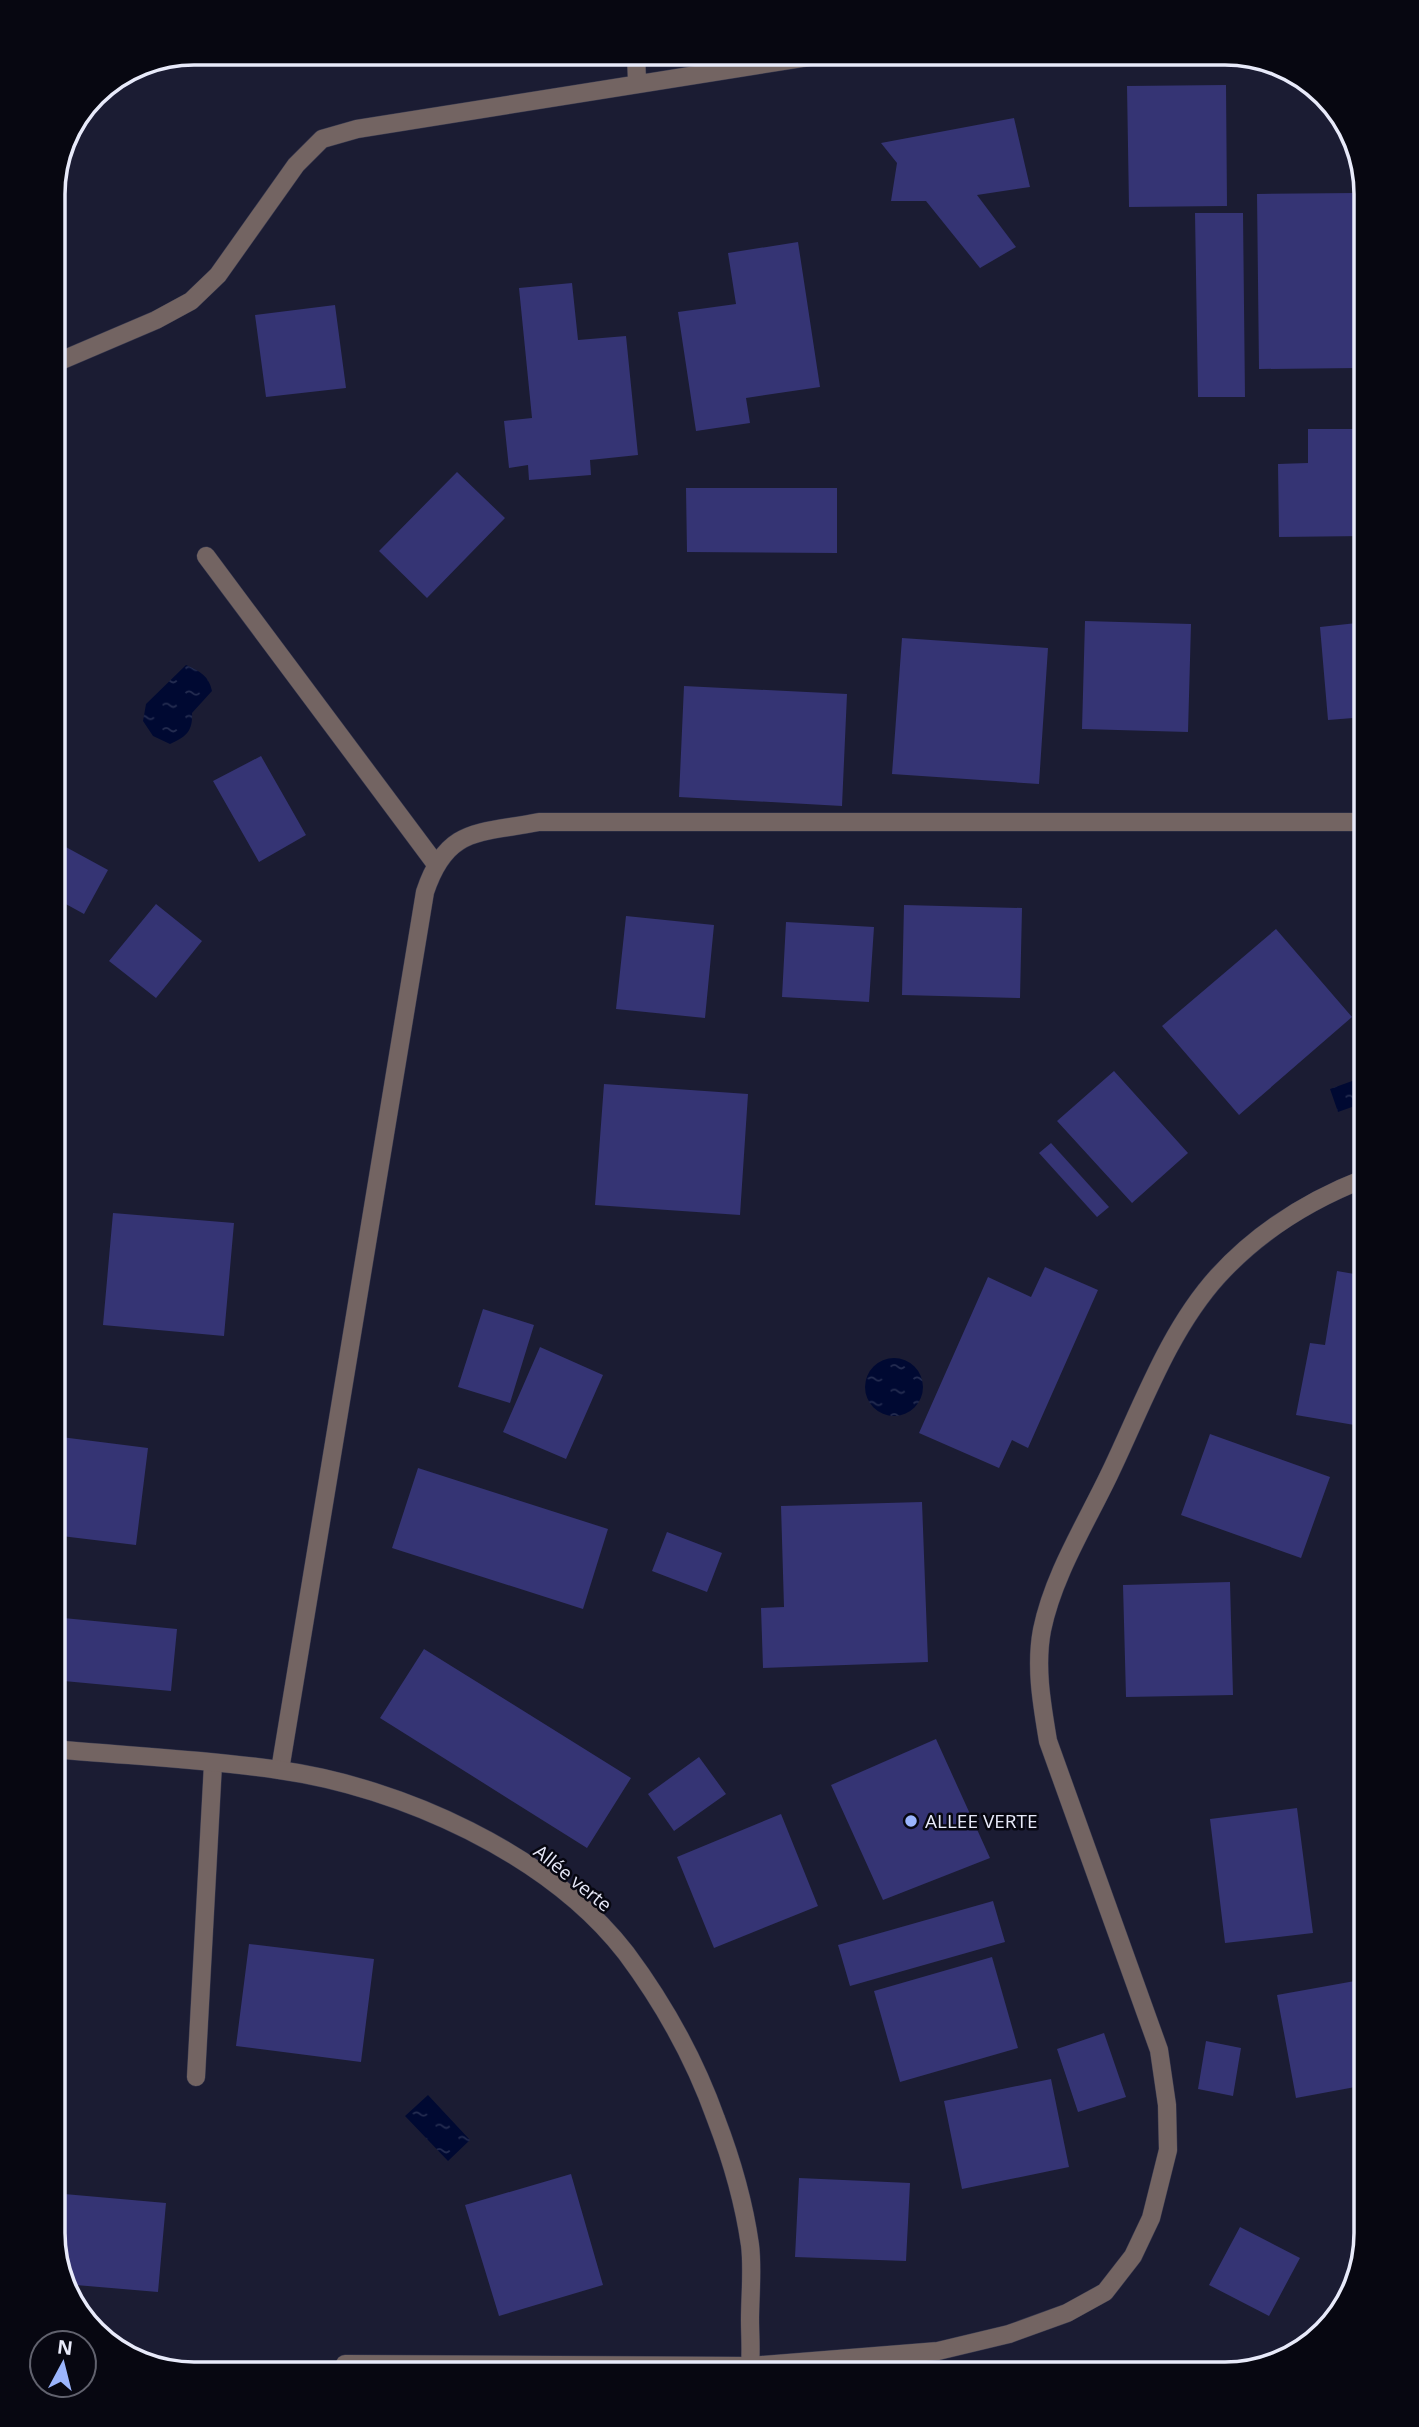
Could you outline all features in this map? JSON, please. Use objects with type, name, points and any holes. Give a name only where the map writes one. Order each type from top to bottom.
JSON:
[{"type":"street","points":[[637,65],[638,82]]},
{"type":"street","points":[[65,359],[156,320],[191,301],[218,275],[296,165],[322,139],[357,129],[753,65]]},
{"type":"street","points":[[206,556],[435,863]]},
{"type":"street","points":[[280,1770],[425,892],[435,863],[461,837],[539,822],[1354,822]]},
{"type":"street","points":[[829,2362],[938,2351],[1009,2334],[1067,2313],[1105,2292],[1132,2256],[1151,2218],[1168,2150],[1165,2091],[1158,2050],[1048,1741],[1041,1703],[1042,1631],[1055,1587],[1176,1336],[1217,1278],[1263,1233],[1319,1196],[1354,1183]]},
{"type":"street","name":"Allée verte","points":[[65,1750],[280,1770],[358,1787],[419,1806],[468,1830],[529,1866],[583,1909],[625,1952],[682,2038],[705,2086],[727,2147],[750,2245],[750,2362]]},
{"type":"street","points":[[196,2077],[213,1764]]},
{"type":"water","points":[[186,665],[196,669],[209,681],[212,691],[192,713],[187,733],[170,744],[153,736],[143,721],[146,704]]},
{"type":"water","points":[[1354,1080],[1354,1106],[1338,1112],[1330,1089]]},
{"type":"water","points":[[888,1358],[900,1358],[915,1366],[923,1381],[923,1393],[915,1408],[900,1416],[888,1416],[873,1408],[865,1393],[865,1381],[873,1366]]},
{"type":"water","points":[[428,2095],[470,2140],[448,2161],[405,2116]]},
{"type":"building","points":[[1226,85],[1227,206],[1129,207],[1127,86]]},
{"type":"building","points":[[1014,118],[1030,187],[977,195],[1016,247],[980,268],[926,201],[891,201],[897,163],[881,143]]},
{"type":"building","points":[[1354,193],[1354,368],[1259,369],[1257,194]]},
{"type":"building","points":[[1195,213],[1243,213],[1245,397],[1198,397]]},
{"type":"building","points":[[798,242],[820,387],[746,398],[750,423],[696,431],[678,312],[736,304],[728,253]]},
{"type":"building","points":[[572,283],[578,340],[626,336],[638,455],[590,460],[591,475],[529,480],[528,465],[509,468],[504,421],[532,418],[519,288]]},
{"type":"building","points":[[335,305],[346,388],[266,397],[255,315]]},
{"type":"building","points":[[1308,429],[1354,429],[1354,536],[1279,537],[1278,464],[1308,463]]},
{"type":"building","points":[[457,472],[505,518],[427,598],[379,551]]},
{"type":"building","points":[[686,488],[837,488],[837,553],[687,552]]},
{"type":"building","points":[[1085,621],[1191,624],[1188,732],[1082,729]]},
{"type":"building","points":[[1354,623],[1354,718],[1328,720],[1320,627]]},
{"type":"building","points":[[902,638],[1048,648],[1039,784],[892,774]]},
{"type":"building","points":[[684,686],[847,694],[842,806],[679,797]]},
{"type":"building","points":[[261,756],[306,835],[259,862],[213,781]]},
{"type":"building","points":[[65,847],[108,870],[84,914],[65,904]]},
{"type":"building","points":[[156,904],[202,941],[156,998],[109,961]]},
{"type":"building","points":[[904,905],[1022,908],[1020,998],[902,995]]},
{"type":"building","points":[[626,916],[714,925],[705,1018],[616,1009]]},
{"type":"building","points":[[786,922],[874,927],[869,1002],[782,997]]},
{"type":"building","points":[[1276,929],[1352,1017],[1239,1115],[1162,1026]]},
{"type":"building","points":[[1114,1071],[1188,1153],[1132,1203],[1057,1121]]},
{"type":"building","points":[[604,1084],[748,1094],[740,1215],[595,1205]]},
{"type":"building","points":[[1051,1143],[1109,1207],[1097,1217],[1039,1153]]},
{"type":"building","points":[[113,1213],[234,1223],[224,1336],[103,1325]]},
{"type":"building","points":[[1045,1267],[1098,1290],[1028,1448],[1012,1440],[999,1468],[919,1433],[988,1277],[1031,1297]]},
{"type":"building","points":[[1337,1271],[1354,1274],[1354,1425],[1296,1415],[1310,1343],[1325,1345]]},
{"type":"building","points":[[483,1309],[534,1325],[510,1403],[458,1387]]},
{"type":"building","points":[[540,1347],[603,1375],[566,1459],[503,1432]]},
{"type":"building","points":[[1210,1434],[1330,1477],[1301,1558],[1181,1515]]},
{"type":"building","points":[[65,1438],[148,1448],[136,1545],[65,1536]]},
{"type":"building","points":[[418,1468],[608,1529],[583,1609],[392,1548]]},
{"type":"building","points":[[922,1502],[928,1662],[763,1668],[761,1608],[784,1607],[781,1506]]},
{"type":"building","points":[[667,1532],[722,1553],[707,1592],[652,1571]]},
{"type":"building","points":[[1230,1582],[1233,1695],[1126,1697],[1123,1585]]},
{"type":"building","points":[[65,1618],[177,1629],[171,1691],[65,1681]]},
{"type":"building","points":[[424,1649],[631,1778],[587,1848],[380,1718]]},
{"type":"building","name":"ALLEE VERTE","points":[[936,1739],[990,1858],[883,1900],[831,1785]]},
{"type":"building","points":[[699,1757],[726,1794],[674,1831],[648,1794]]},
{"type":"building","points":[[1297,1808],[1313,1933],[1225,1943],[1210,1819]]},
{"type":"building","points":[[781,1814],[818,1906],[714,1948],[677,1857]]},
{"type":"building","points":[[993,1901],[1005,1942],[850,1986],[838,1945]]},
{"type":"building","points":[[249,1944],[374,1959],[361,2062],[236,2046]]},
{"type":"building","points":[[992,1957],[1018,2048],[900,2082],[874,1991]]},
{"type":"building","points":[[1354,1981],[1354,2087],[1296,2098],[1277,1995]]},
{"type":"building","points":[[1104,2033],[1126,2097],[1078,2112],[1057,2049]]},
{"type":"building","points":[[1206,2041],[1241,2048],[1233,2096],[1198,2089]]},
{"type":"building","points":[[1051,2079],[1069,2167],[962,2189],[944,2101]]},
{"type":"building","points":[[571,2174],[603,2285],[499,2316],[465,2205]]},
{"type":"building","points":[[799,2178],[910,2183],[906,2261],[795,2257]]},
{"type":"building","points":[[65,2194],[166,2203],[158,2292],[76,2285],[66,2250]]},
{"type":"building","points":[[1240,2227],[1300,2258],[1269,2316],[1209,2285]]},
{"type":"place","name":"ALLEE VERTE","points":[[911,1821]]}]
